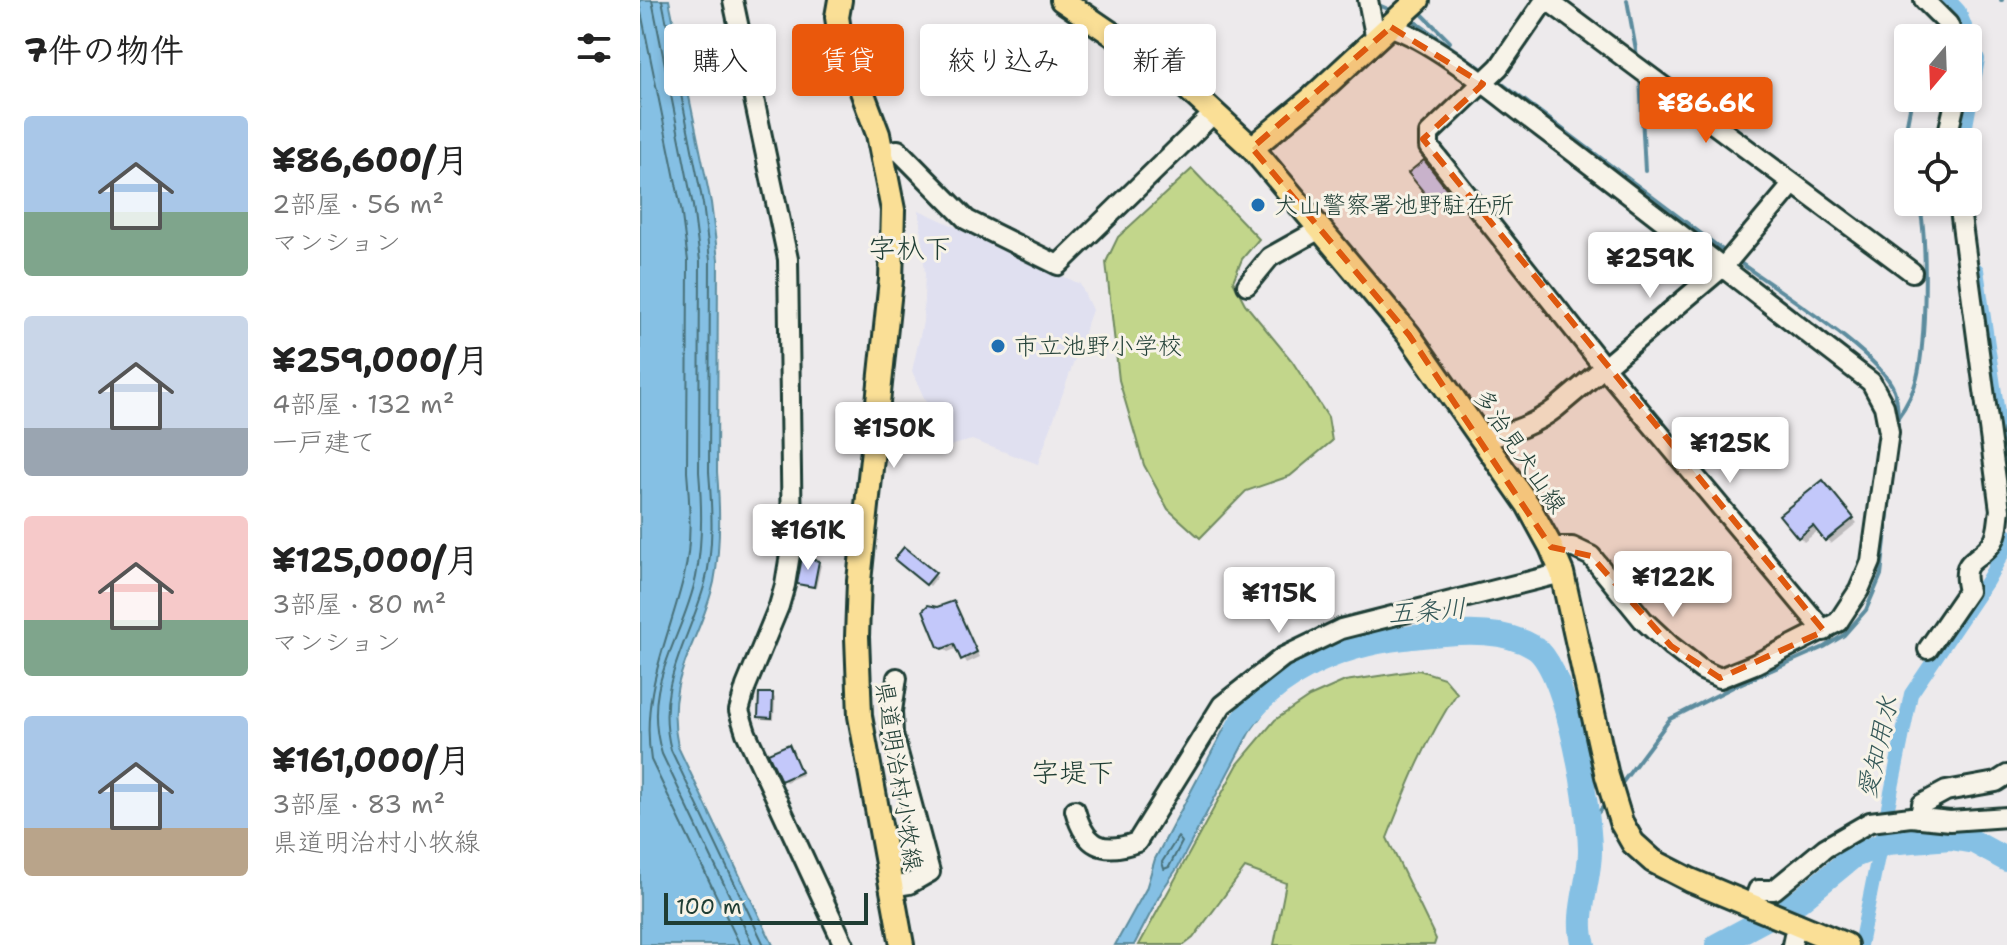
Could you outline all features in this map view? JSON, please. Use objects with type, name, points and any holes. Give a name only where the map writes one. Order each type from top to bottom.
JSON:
[{"type":"main road","points":[[825,0],[836,24]]},
{"type":"main road","name":"県道明治村小牧線","points":[[838,24],[840,0]]},
{"type":"main road","name":"多治見犬山線","points":[[1062,0],[1163,69],[1252,148],[1409,335],[1528,505],[1562,573],[1607,776],[1621,822],[1633,843],[1653,861],[1753,908],[1794,932],[1846,945]]},
{"type":"main road","points":[[1252,148],[1418,0]]},
{"type":"main road","name":"県道明治村小牧線","points":[[863,96],[883,152],[893,210],[893,255],[859,581],[857,637],[860,716],[902,945]]},
{"type":"street","points":[[733,0],[787,247],[792,490],[792,542],[785,585],[739,711],[746,733],[844,945]]},
{"type":"street","points":[[1824,631],[1603,366],[1429,147],[1429,134],[1489,78],[1546,0],[1912,272]]},
{"type":"street","points":[[1924,0],[1948,24]]},
{"type":"street","points":[[1369,5],[1387,30],[1411,34],[1489,78],[1729,260],[1871,382],[1884,406],[1889,432],[1871,562],[1859,590],[1838,622],[1755,664],[1720,678],[1702,670],[1652,629],[1591,556],[1572,547],[1551,547]]},
{"type":"street","points":[[883,152],[898,150],[967,220],[1058,265],[1215,112]]},
{"type":"street","points":[[1483,440],[1539,421],[1729,260],[1793,184]]},
{"type":"street","points":[[1928,649],[1968,591],[1965,567],[1992,543],[2000,510],[1961,216]]},
{"type":"street","points":[[1247,285],[1270,257],[1320,229]]},
{"type":"street","points":[[1075,810],[1079,826],[1087,838],[1099,847],[1113,849],[1137,842],[1222,705],[1283,657],[1341,629],[1562,573]]},
{"type":"street","points":[[890,887],[909,884],[930,872],[893,734],[892,711],[897,678]]},
{"type":"street","points":[[1920,818],[1922,804],[1946,791],[1996,782],[2007,775]]},
{"type":"street","points":[[1753,908],[1758,890],[1774,890],[1825,848],[1870,822],[2007,817]]},
{"type":"highlighted area","points":[[1391,27],[1483,84],[1423,139],[1824,631],[1720,678],[1671,646],[1591,556],[1551,547],[1409,335],[1252,148]]},
{"type":"shaded area","name":"市立池野小学校","points":[[919,210],[1080,284],[1092,310],[1038,464],[972,440],[946,447],[912,371],[923,322],[925,273]]},
{"type":"green space","points":[[1192,169],[1259,239],[1242,259],[1233,281],[1245,304],[1292,361],[1328,417],[1332,441],[1290,476],[1246,491],[1200,538],[1168,509],[1144,465],[1119,380],[1106,262],[1118,237]]},
{"type":"green space","points":[[1419,670],[1444,678],[1457,693],[1427,746],[1387,838],[1436,939],[1434,945],[1274,945],[1286,883],[1245,868],[1193,938],[1184,945],[1139,945],[1238,764],[1275,720],[1309,697],[1345,681]]},
{"type":"water","points":[[640,0],[669,0],[674,24],[664,24],[664,96],[689,96],[711,203],[718,260],[718,555],[708,604],[679,681],[675,723],[678,747],[773,945],[640,945]]},
{"type":"water","points":[[1250,697],[1265,711],[1249,733],[1134,945],[1115,945],[1146,889],[1155,859],[1224,729]]},
{"type":"building","points":[[1424,160],[1450,193],[1435,206],[1408,173]]},
{"type":"building","points":[[1823,480],[1854,518],[1825,541],[1813,526],[1798,538],[1779,515]]},
{"type":"building","points":[[904,547],[936,573],[926,585],[894,559]]},
{"type":"building","points":[[802,557],[819,561],[814,587],[797,584]]},
{"type":"building","points":[[954,601],[977,652],[961,660],[954,644],[942,649],[938,647],[923,610],[928,605],[937,607]]},
{"type":"building","points":[[759,693],[773,693],[772,718],[758,717]]},
{"type":"building","points":[[789,744],[801,772],[781,781],[768,753]]},
{"type":"waterway","points":[[1627,0],[1638,61]]},
{"type":"waterway","name":"愛知用水","points":[[1949,0],[1959,11],[1978,59],[1966,128]]},
{"type":"waterway","points":[[1374,3],[1395,12]]},
{"type":"waterway","points":[[1419,11],[1450,42]]},
{"type":"waterway","points":[[1411,19],[1485,71]]},
{"type":"waterway","points":[[1640,77],[1645,171]]},
{"type":"waterway","points":[[1496,79],[1728,254]]},
{"type":"waterway","points":[[1906,128],[1909,112]]},
{"type":"waterway","points":[[1898,417],[1909,399],[1920,361],[1925,290],[1921,216]]},
{"type":"waterway","points":[[1735,259],[1847,339],[1885,375],[1896,395],[1897,434]]},
{"type":"waterway","name":"愛知用水","points":[[1977,270],[2007,475]]},
{"type":"waterway","points":[[1619,787],[1670,719],[1824,647],[1844,635],[1866,610],[1881,575],[1894,462]]},
{"type":"waterway","name":"愛知用水","points":[[1860,945],[1911,694],[1987,581],[2005,549],[2007,535]]},
{"type":"waterway","name":"五条川","points":[[1238,727],[1253,708],[1290,677],[1356,647],[1404,638],[1465,633],[1510,637],[1534,647],[1550,666],[1568,715],[1586,804],[1590,861],[1581,922],[1584,945]]},
{"type":"waterway","points":[[1588,824],[1604,806]]},
{"type":"waterway","name":"五条川","points":[[1717,945],[1799,901],[1854,856],[1887,843],[1951,838],[1974,842],[2007,860]]},
{"type":"place","name":"犬山警察署池野駐在所","points":[[1258,205]]},
{"type":"place","name":"市立池野小学校","points":[[998,346]]},
{"type":"district","name":"字杁下","points":[[910,248]]},
{"type":"district","name":"字堤下","points":[[1073,772]]}]
